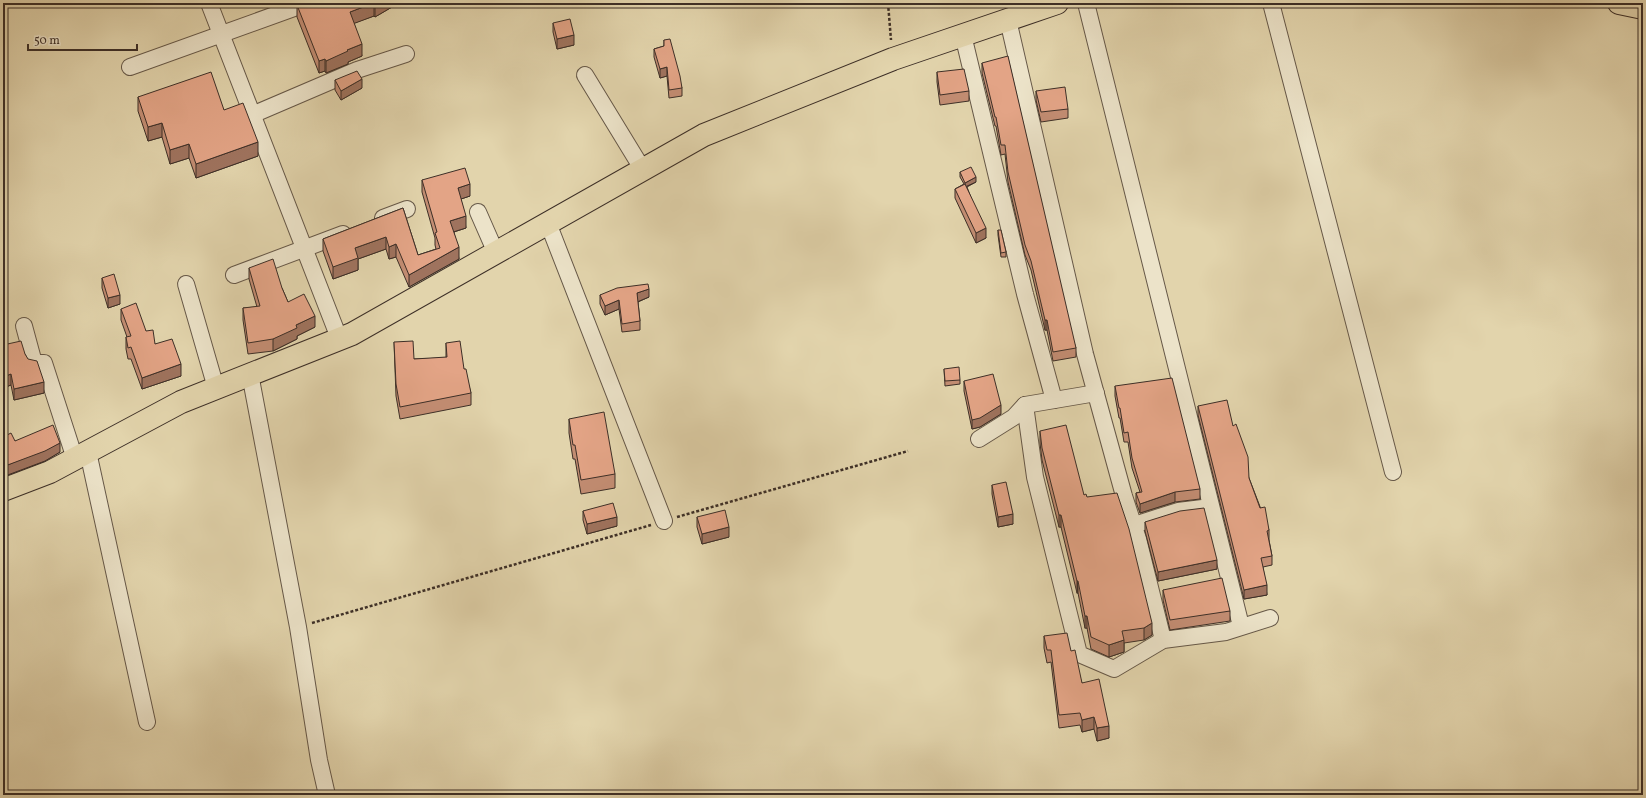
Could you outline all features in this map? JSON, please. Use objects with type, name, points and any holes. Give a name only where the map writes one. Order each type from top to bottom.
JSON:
[{"type":"main road","points":[[3,490],[50,472],[180,402],[352,334],[704,135],[893,59],[1057,3]]},
{"type":"main road","points":[[1619,3],[1643,8]]},
{"type":"street","points":[[209,3],[339,338]]},
{"type":"street","points":[[130,67],[308,3]]},
{"type":"street","points":[[1086,3],[1211,506],[1222,578],[1241,626]]},
{"type":"street","points":[[1271,3],[1393,472]]},
{"type":"street","points":[[1008,20],[1096,393],[1124,496],[1159,591],[1163,640]]},
{"type":"street","points":[[963,35],[1026,294],[1054,400]]},
{"type":"street","points":[[252,115],[357,70],[406,54]]},
{"type":"street","points":[[584,75],[642,170]]},
{"type":"street","points":[[234,275],[407,209]]},
{"type":"street","points":[[478,212],[496,253]]},
{"type":"street","points":[[548,223],[664,521]]},
{"type":"street","points":[[186,284],[216,388]]},
{"type":"street","points":[[24,326],[34,362],[44,363],[82,455],[147,722]]},
{"type":"street","points":[[250,374],[298,627],[319,760],[327,795]]},
{"type":"street","points":[[979,439],[1014,417],[1025,405],[1096,393]]},
{"type":"street","points":[[1025,405],[1035,478],[1079,654],[1114,669],[1163,640],[1226,632],[1270,618]]},
{"type":"street","points":[[1134,525],[1178,511],[1211,506]]},
{"type":"path","points":[[888,3],[893,59]]},
{"type":"path","points":[[298,627],[908,451]]},
{"type":"building","points":[[301,3],[374,3],[350,12],[362,44],[326,61],[325,59],[319,61],[297,5]]},
{"type":"building","points":[[570,19],[574,35],[557,39],[553,23]]},
{"type":"building","points":[[670,39],[682,88],[669,90],[667,67],[660,69],[654,49],[664,46],[664,40]]},
{"type":"building","points":[[1008,56],[1076,348],[1053,352],[1047,320],[1045,320],[1031,261],[1025,245],[1008,172],[1005,145],[1001,145],[996,117],[982,63]]},
{"type":"building","points":[[964,69],[969,91],[940,95],[937,72]]},
{"type":"building","points":[[357,71],[362,79],[341,91],[335,80]]},
{"type":"building","points":[[211,72],[224,110],[243,103],[258,142],[196,164],[189,144],[170,150],[162,123],[148,127],[138,97]]},
{"type":"building","points":[[1065,87],[1068,109],[1041,112],[1036,91]]},
{"type":"building","points":[[971,167],[976,177],[965,183],[960,172]]},
{"type":"building","points":[[465,168],[470,184],[458,188],[466,216],[450,221],[459,247],[409,275],[396,244],[389,247],[386,237],[355,248],[358,258],[333,267],[323,239],[403,208],[418,255],[440,248],[422,180]]},
{"type":"building","points":[[965,184],[986,228],[976,233],[955,189]]},
{"type":"building","points":[[998,230],[1001,230],[1006,252],[1001,253]]},
{"type":"building","points":[[273,259],[288,302],[304,294],[315,316],[296,325],[297,328],[273,339],[248,343],[243,308],[260,306],[249,268]]},
{"type":"building","points":[[114,274],[120,295],[108,298],[102,278]]},
{"type":"building","points":[[648,284],[649,289],[637,293],[640,321],[622,324],[619,300],[605,306],[600,295],[617,288]]},
{"type":"building","points":[[136,303],[146,331],[153,330],[155,344],[172,339],[181,364],[142,378],[131,347],[128,348],[126,337],[131,336],[121,309]]},
{"type":"building","points":[[21,341],[28,359],[37,361],[44,382],[14,389],[11,374],[3,377],[3,345]]},
{"type":"building","points":[[413,341],[414,359],[447,357],[446,343],[460,341],[464,369],[466,369],[471,393],[400,407],[396,384],[394,342]]},
{"type":"building","points":[[959,367],[960,380],[945,381],[944,369]]},
{"type":"building","points":[[993,374],[1001,405],[980,418],[972,420],[964,381]]},
{"type":"building","points":[[1172,378],[1200,489],[1175,492],[1140,504],[1136,493],[1142,492],[1132,458],[1128,432],[1124,433],[1115,386]]},
{"type":"building","points":[[1227,400],[1233,426],[1236,424],[1248,457],[1249,478],[1260,508],[1265,507],[1269,530],[1267,531],[1272,556],[1261,558],[1267,585],[1244,590],[1198,406]]},
{"type":"building","points":[[604,412],[615,474],[581,480],[569,419]]},
{"type":"building","points":[[53,425],[60,443],[45,451],[5,466],[3,462],[3,437],[11,433],[15,441]]},
{"type":"building","points":[[1066,425],[1084,495],[1086,494],[1087,497],[1117,493],[1129,529],[1152,623],[1144,628],[1122,631],[1124,640],[1109,645],[1091,637],[1061,515],[1059,515],[1042,448],[1040,431]]},
{"type":"building","points":[[1006,482],[1013,514],[998,517],[992,485]]},
{"type":"building","points":[[613,503],[617,517],[587,524],[583,511]]},
{"type":"building","points":[[1204,508],[1217,560],[1158,572],[1145,522],[1180,511]]},
{"type":"building","points":[[725,510],[729,527],[702,534],[697,517]]},
{"type":"building","points":[[1222,578],[1230,611],[1170,620],[1163,590]]},
{"type":"building","points":[[1067,633],[1071,651],[1075,650],[1082,683],[1099,679],[1109,726],[1097,728],[1094,717],[1082,720],[1080,713],[1059,715],[1051,650],[1047,650],[1044,636]]}]
